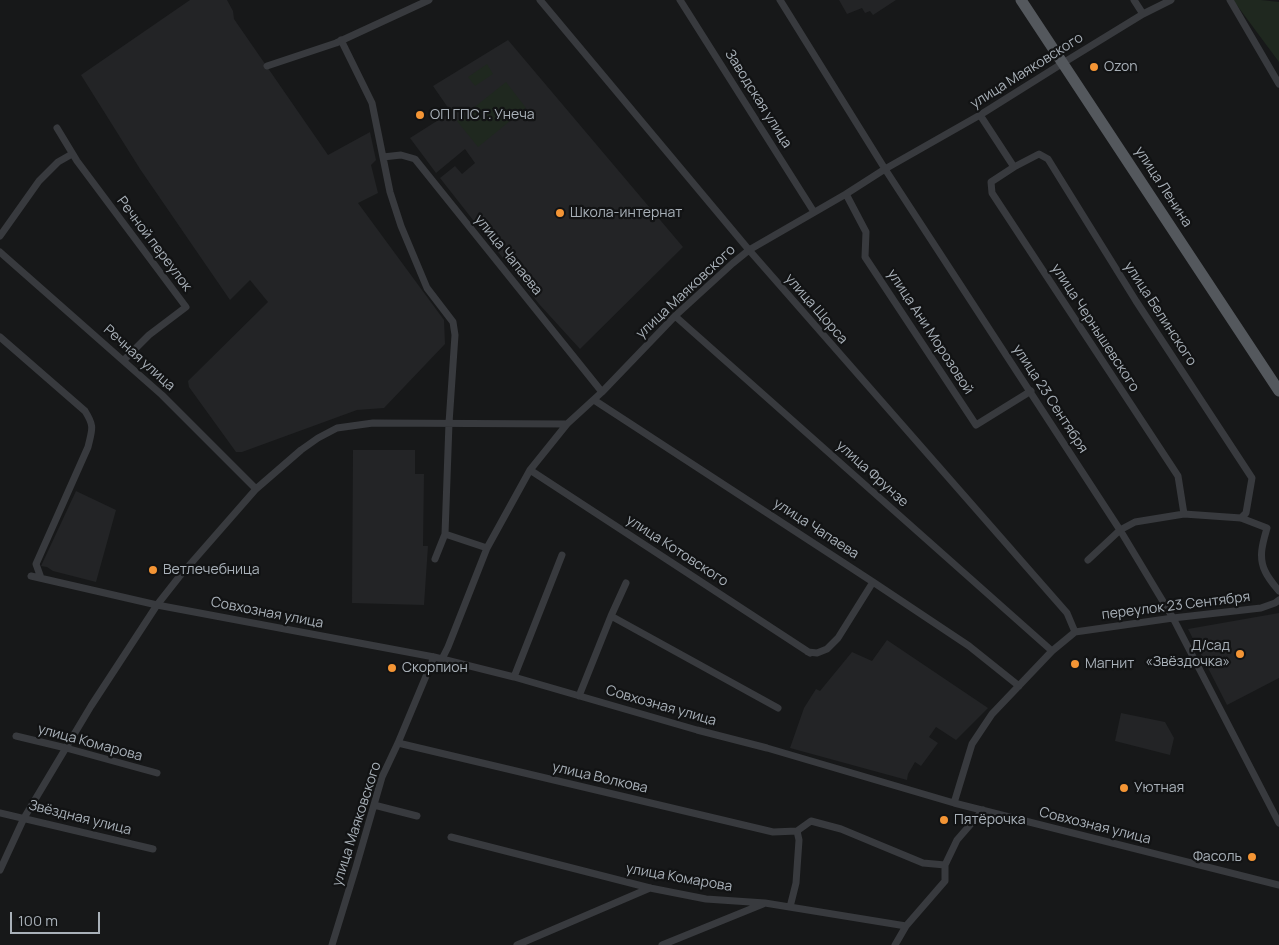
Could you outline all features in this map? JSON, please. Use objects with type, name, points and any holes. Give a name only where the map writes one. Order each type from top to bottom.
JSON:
[{"type":"main road","name":"улица Ленина","points":[[1021,0],[1279,391]]},
{"type":"street","points":[[268,66],[342,40],[429,0]]},
{"type":"street","name":"улица Щорса","points":[[540,0],[749,250],[1067,613],[1075,632]]},
{"type":"street","name":"Заводская улица","points":[[680,0],[814,212]]},
{"type":"street","name":"улица 23 Сентября","points":[[780,0],[885,169],[1120,530],[1173,618],[1279,823]]},
{"type":"street","points":[[1134,0],[1143,14]]},
{"type":"street","name":"улица Маяковского","points":[[442,659],[487,548],[530,470],[567,424],[602,392],[675,316],[733,263],[749,250],[980,115],[1143,14],[1171,0]]},
{"type":"street","points":[[1230,0],[1279,84]]},
{"type":"street","points":[[342,40],[372,102],[390,192],[401,226],[427,288],[452,322],[455,335],[449,423],[445,534],[435,559]]},
{"type":"street","points":[[980,115],[1014,167]]},
{"type":"street","name":"Речной переулок","points":[[57,128],[72,154],[186,307],[149,335],[124,360]]},
{"type":"street","points":[[0,236],[39,181],[58,162],[72,154]]},
{"type":"street","name":"улица Чапаева","points":[[382,157],[401,154],[415,160],[602,392]]},
{"type":"street","name":"улица Белинского","points":[[1014,167],[1039,154],[1048,159],[1136,301],[1252,478],[1246,513],[1241,518]]},
{"type":"street","name":"улица Чернышевского","points":[[1014,167],[991,182],[992,193],[1178,476],[1184,514]]},
{"type":"street","name":"улица Ани Морозовой","points":[[846,194],[866,232],[864,257],[976,425],[1031,391]]},
{"type":"street","name":"Речная улица","points":[[0,252],[162,395],[256,489]]},
{"type":"street","name":"улица Фрунзе","points":[[675,316],[1052,651]]},
{"type":"street","points":[[0,337],[86,411],[93,428],[88,447],[36,564],[41,578]]},
{"type":"street","name":"улица Чапаева","points":[[594,400],[969,646],[1019,686]]},
{"type":"street","points":[[0,870],[24,818],[91,706],[158,605],[179,577],[256,489],[301,450],[337,428],[373,423],[567,424]]},
{"type":"street","name":"улица Котовского","points":[[530,470],[809,652],[816,653],[827,649],[838,638],[873,582]]},
{"type":"street","points":[[1088,560],[1120,530],[1135,522],[1184,514],[1241,518],[1267,528],[1261,555],[1264,571],[1279,591]]},
{"type":"street","points":[[445,534],[487,548]]},
{"type":"street","points":[[514,677],[562,554]]},
{"type":"street","name":"Совхозная улица","points":[[31,576],[158,605],[434,656],[767,748],[954,803],[1279,885]]},
{"type":"street","points":[[579,696],[626,582]]},
{"type":"street","name":"переулок 23 Сентября","points":[[1075,632],[1261,608],[1279,600]]},
{"type":"street","points":[[611,616],[778,708]]},
{"type":"street","points":[[954,803],[972,744],[992,714],[1052,651],[1075,632]]},
{"type":"street","name":"улица Маяковского","points":[[332,945],[382,777],[434,656]]},
{"type":"street","name":"улица Комарова","points":[[16,736],[157,774]]},
{"type":"street","name":"улица Волкова","points":[[398,743],[773,832],[797,831],[811,821],[841,829],[923,863],[945,866]]},
{"type":"street","points":[[374,805],[417,816]]},
{"type":"street","points":[[895,945],[906,926],[945,881],[945,866],[957,840],[982,810]]},
{"type":"street","name":"Звёздная улица","points":[[0,813],[153,849]]},
{"type":"street","points":[[790,907],[796,883],[799,840],[797,831]]},
{"type":"street","name":"улица Комарова","points":[[451,837],[650,888],[706,899],[765,903],[906,926]]},
{"type":"street","points":[[518,945],[650,888]]},
{"type":"street","points":[[662,945],[765,903]]},
{"type":"shaded area","points":[[190,0],[227,0],[233,11],[234,19],[328,155],[370,132],[376,160],[371,165],[378,193],[358,203],[444,320],[445,344],[384,408],[357,410],[242,452],[236,452],[189,387],[188,381],[268,302],[250,280],[230,300],[140,169],[81,75]]},
{"type":"shaded area","points":[[839,0],[896,0],[873,15],[870,11],[865,13],[862,8],[847,14]]},
{"type":"shaded area","points":[[1233,0],[1279,2],[1279,62]]},
{"type":"shaded area","name":"Школа-интернат","points":[[508,40],[683,247],[580,349],[539,304],[440,178],[455,166],[462,174],[475,163],[465,149],[436,173],[410,138],[451,112],[433,86]]},
{"type":"shaded area","points":[[487,64],[493,74],[475,86],[468,77]]},
{"type":"shaded area","points":[[506,82],[526,108],[478,147],[457,121]]},
{"type":"shaded area","points":[[353,450],[415,450],[415,474],[424,474],[423,546],[428,546],[424,605],[352,603]]},
{"type":"shaded area","points":[[76,491],[116,510],[96,582],[41,566]]},
{"type":"shaded area","name":"Д/сад «Звёздочка»","points":[[1279,613],[1279,678],[1227,705],[1188,629]]},
{"type":"shaded area","points":[[887,640],[988,708],[956,740],[936,727],[929,737],[938,743],[921,766],[915,762],[908,774],[907,780],[790,748],[804,708],[816,689],[820,691],[852,652],[872,661]]},
{"type":"shaded area","points":[[1121,713],[1165,722],[1174,738],[1170,755],[1115,741]]},
{"type":"place","name":"Ozon","points":[[1094,67]]},
{"type":"place","name":"ОП ГПС г. Унеча","points":[[420,115]]},
{"type":"place","name":"Школа-интернат","points":[[560,213]]},
{"type":"place","name":"Ветлечебница","points":[[153,570]]},
{"type":"place","name":"Д/сад «Звёздочка»","points":[[1240,654]]},
{"type":"place","name":"Магнит","points":[[1075,664]]},
{"type":"place","name":"Скорпион","points":[[392,668]]},
{"type":"place","name":"Уютная","points":[[1124,788]]},
{"type":"place","name":"Пятёрочка","points":[[944,820]]},
{"type":"place","name":"Фасоль","points":[[1252,857]]}]
